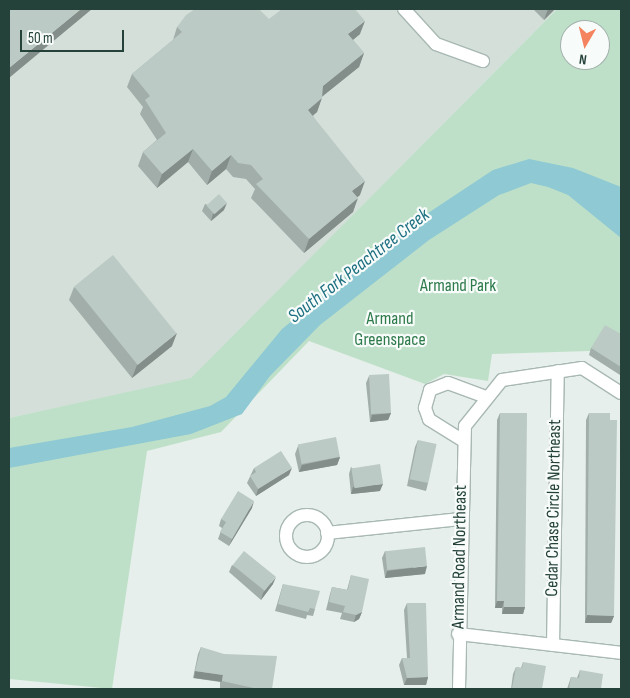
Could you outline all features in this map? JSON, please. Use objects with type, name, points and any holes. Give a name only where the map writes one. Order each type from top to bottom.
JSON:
[{"type":"street","points":[[404,9],[436,44],[482,62]]},
{"type":"street","points":[[462,440],[429,419],[424,408],[430,390],[448,383],[486,398],[502,380],[582,368],[621,393]]},
{"type":"street","name":"Cedar Chase Circle Northeast","points":[[553,645],[558,371]]},
{"type":"street","name":"Armand Road Northeast","points":[[459,689],[458,634],[462,440],[465,426],[486,398]]},
{"type":"street","points":[[327,533],[460,519]]},
{"type":"street","points":[[458,634],[621,653]]},
{"type":"shaded area","points":[[9,9],[557,9],[191,379],[9,418]]},
{"type":"green space","points":[[557,9],[621,9],[621,350],[492,354],[488,381],[444,374],[425,384],[309,341],[221,432],[147,451],[112,689],[9,679],[9,418],[191,378]]},
{"type":"water","points":[[529,159],[573,168],[621,187],[621,238],[568,195],[548,187],[531,183],[499,195],[429,240],[320,325],[270,376],[242,414],[191,434],[9,468],[9,448],[132,427],[210,406],[226,397],[282,329],[410,225],[493,170]]},
{"type":"building","points":[[9,9],[81,9],[9,68]]},
{"type":"building","points":[[195,9],[259,9],[269,19],[282,9],[355,9],[365,21],[348,34],[364,53],[323,86],[322,98],[308,110],[365,181],[352,191],[358,198],[309,239],[256,184],[263,179],[251,165],[238,163],[231,155],[212,171],[193,149],[162,174],[143,152],[166,133],[145,100],[150,96],[132,74],[182,32],[177,27],[186,15]]},
{"type":"building","points":[[219,194],[227,203],[214,214],[206,205]]},
{"type":"building","points":[[113,255],[177,333],[138,365],[74,286]]},
{"type":"building","points":[[605,325],[621,334],[621,367],[591,348]]},
{"type":"building","points":[[389,374],[391,413],[371,414],[369,375]]},
{"type":"building","points":[[500,413],[527,413],[525,607],[504,607],[504,601],[497,601]]},
{"type":"building","points":[[589,413],[610,413],[610,420],[617,420],[614,616],[587,615]]},
{"type":"building","points":[[336,437],[340,457],[302,464],[298,444]]},
{"type":"building","points":[[418,440],[437,444],[428,483],[410,479]]},
{"type":"building","points":[[281,451],[292,468],[258,489],[250,476],[256,472],[254,468]]},
{"type":"building","points":[[380,464],[383,484],[354,488],[351,469]]},
{"type":"building","points":[[238,491],[254,501],[232,539],[220,532],[226,522],[221,519]]},
{"type":"building","points":[[425,547],[427,566],[387,570],[385,551]]},
{"type":"building","points":[[244,551],[276,577],[265,591],[233,565]]},
{"type":"building","points":[[351,575],[369,579],[362,612],[356,615],[343,612],[345,606],[329,602],[332,587],[348,590]]},
{"type":"building","points":[[283,584],[320,591],[315,609],[310,608],[308,612],[278,604]]},
{"type":"building","points":[[407,603],[426,603],[428,677],[407,678],[402,658],[410,658]]},
{"type":"building","points":[[201,647],[224,654],[277,656],[272,689],[258,689],[222,681],[223,675],[195,671]]},
{"type":"building","points":[[523,662],[546,666],[542,689],[512,688],[516,667],[522,668]]},
{"type":"building","points":[[580,670],[603,674],[601,689],[569,689],[571,677],[579,678]]},
{"type":"water label","name":"South Fork Peachtree Creek","points":[[359,266]]},
{"type":"park label","name":"Armand Park","points":[[458,286]]},
{"type":"park label","name":"Armand Greenspace","points":[[390,330]]}]
